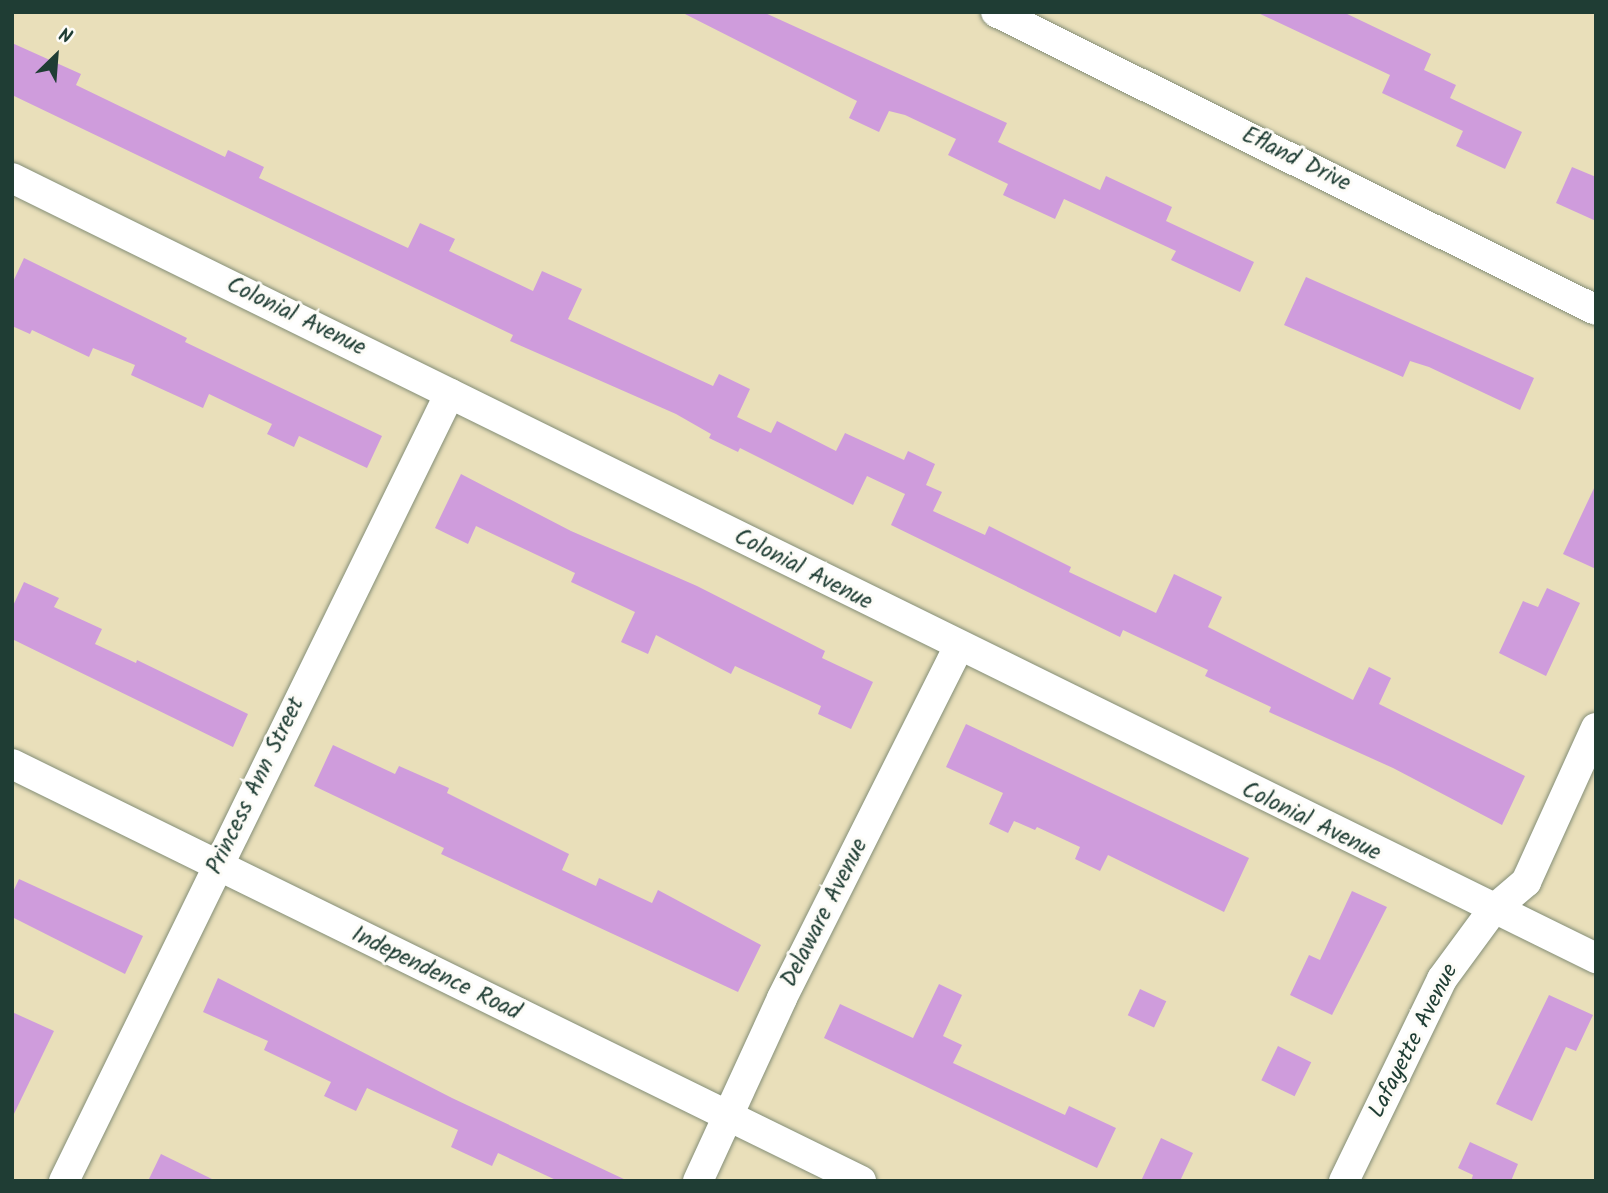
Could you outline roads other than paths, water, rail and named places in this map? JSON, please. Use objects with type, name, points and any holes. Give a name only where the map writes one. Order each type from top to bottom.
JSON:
[{"type":"street","name":"Efland Drive","points":[[996,12],[1596,310]]},
{"type":"street","name":"Colonial Avenue","points":[[12,178],[1492,911],[1596,958]]},
{"type":"street","name":"Princess Ann Street","points":[[64,1181],[450,393]]},
{"type":"street","name":"Delaware Avenue","points":[[698,1181],[958,648]]},
{"type":"street","name":"Lafayette Avenue","points":[[1344,1181],[1442,979],[1492,911],[1526,881],[1596,727]]},
{"type":"street","name":"Independence Road","points":[[12,764],[861,1181]]}]
